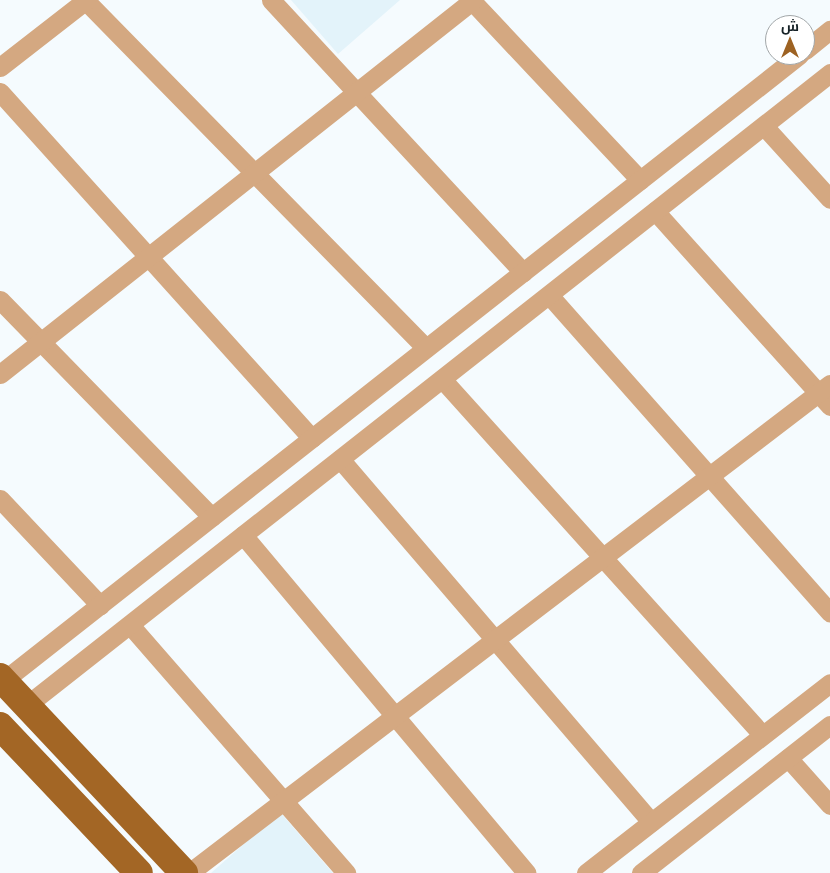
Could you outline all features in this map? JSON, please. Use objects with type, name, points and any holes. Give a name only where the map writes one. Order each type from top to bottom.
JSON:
[{"type":"main road","points":[[2,679],[184,873]]},
{"type":"main road","points":[[0,727],[139,873]]},
{"type":"street","points":[[0,67],[85,0],[426,348]]},
{"type":"street","points":[[271,0],[522,272]]},
{"type":"street","points":[[0,374],[472,0],[640,180]]},
{"type":"street","points":[[815,42],[830,30]]},
{"type":"street","points":[[2,679],[100,605],[786,65]]},
{"type":"street","points":[[27,706],[830,73]]},
{"type":"street","points":[[0,92],[312,438]]},
{"type":"street","points":[[764,126],[830,199]]},
{"type":"street","points":[[190,873],[709,476],[826,394],[655,211]]},
{"type":"street","points":[[549,295],[830,613]]},
{"type":"street","points":[[0,300],[212,516]]},
{"type":"street","points":[[442,379],[763,735]]},
{"type":"street","points":[[340,459],[651,822]]},
{"type":"street","points":[[0,499],[100,605]]},
{"type":"street","points":[[244,535],[527,873]]},
{"type":"street","points":[[130,625],[346,873]]},
{"type":"street","points":[[586,873],[830,683]]},
{"type":"street","points":[[641,873],[830,725]]},
{"type":"street","points":[[788,758],[830,805]]},
{"type":"shaded area","points":[[291,0],[400,0],[338,54]]},
{"type":"shaded area","points":[[280,812],[333,873],[211,873]]}]
